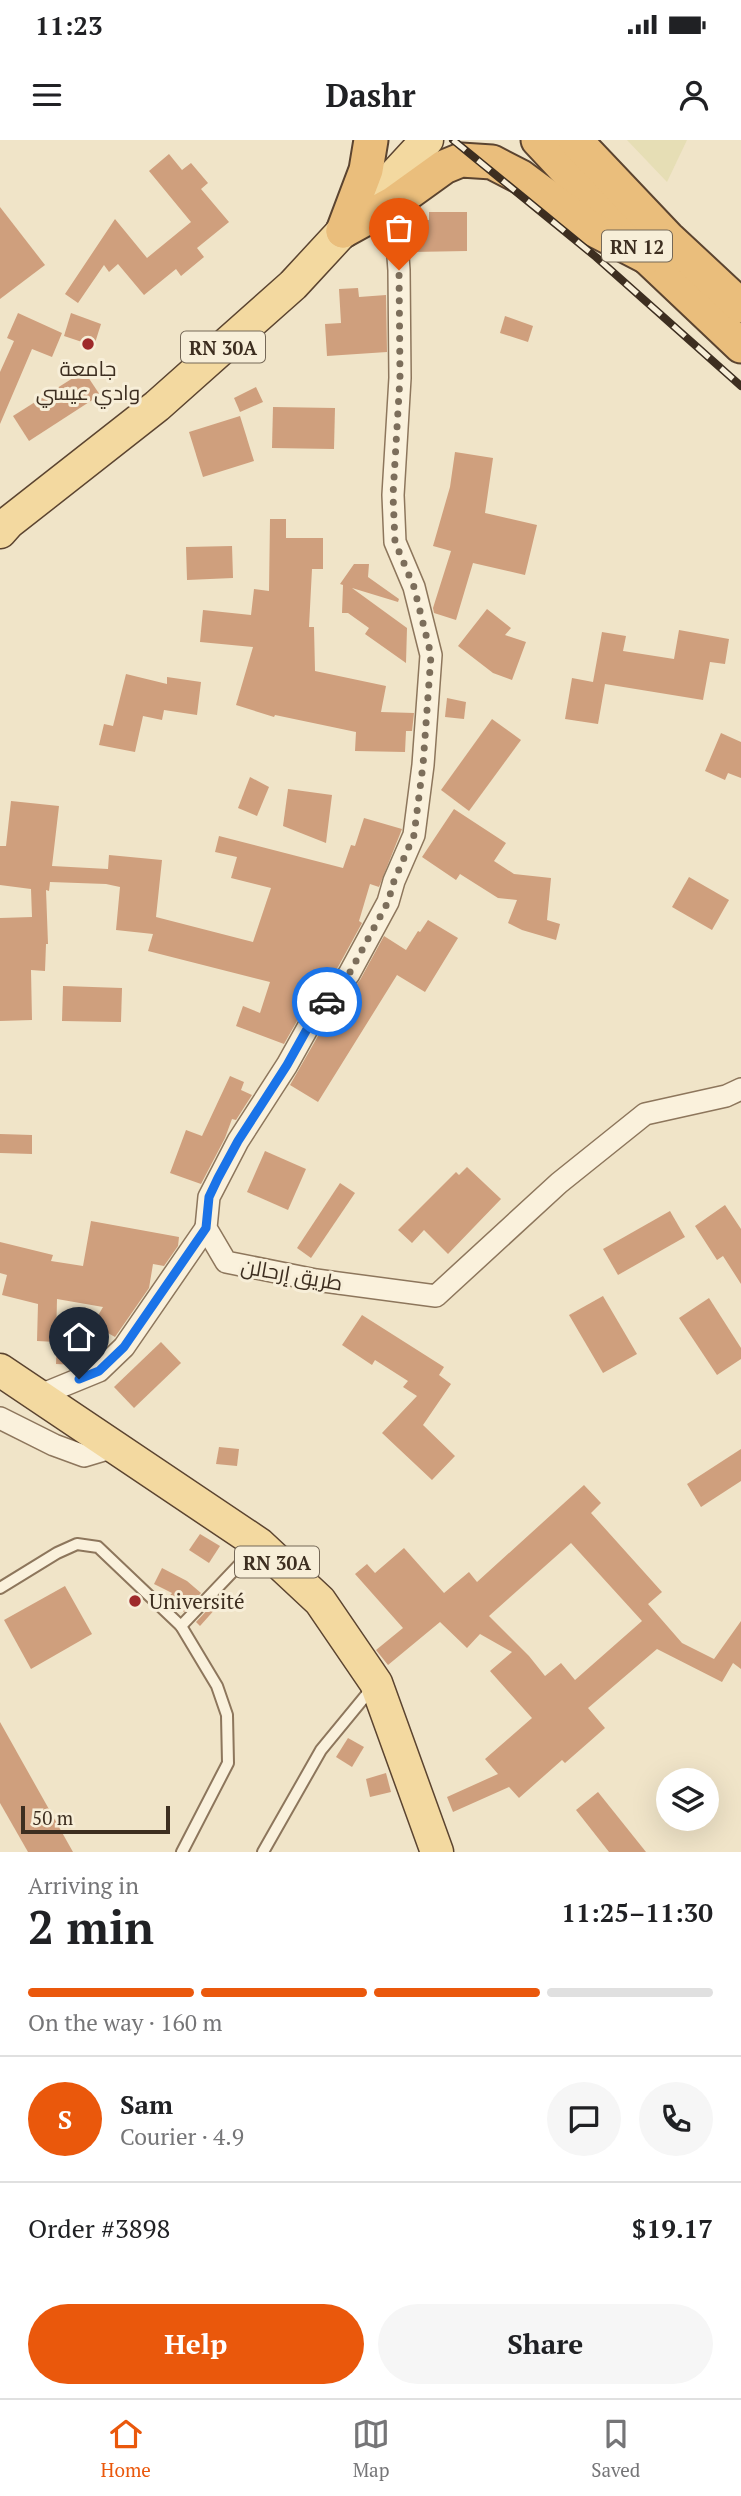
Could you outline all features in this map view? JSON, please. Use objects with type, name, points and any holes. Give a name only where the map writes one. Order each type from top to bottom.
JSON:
[{"type":"highway","points":[[343,231],[366,170],[371,140]]},
{"type":"highway","name":"RN 12","points":[[538,140],[647,257],[741,346]]},
{"type":"highway","name":"RN 12","points":[[575,140],[668,237],[741,306]]},
{"type":"highway","points":[[343,231],[394,203],[444,167],[461,160],[492,162],[522,177],[587,226],[647,257]]},
{"type":"main road","name":"RN 30A","points":[[0,532],[166,398],[293,285],[427,140]]},
{"type":"main road","name":"RN 30A","points":[[0,1370],[259,1544],[320,1601],[376,1683],[437,1852]]},
{"type":"street","points":[[38,1396],[99,1371],[124,1347],[206,1228],[209,1197],[220,1175],[311,1022],[349,974],[388,902],[414,835],[423,765],[431,655],[414,587],[395,542],[393,495],[400,377],[399,270],[394,203]]},
{"type":"street","name":"طريق إرحالن","points":[[206,1228],[226,1262],[316,1280],[436,1296],[559,1183],[645,1114],[726,1096],[741,1088]]},
{"type":"street","points":[[0,1418],[54,1445],[85,1456],[114,1447]]},
{"type":"lane","points":[[0,1588],[57,1553],[77,1544],[98,1547],[181,1626],[217,1686],[227,1715],[228,1763],[182,1852]]},
{"type":"lane","points":[[181,1626],[259,1544]]},
{"type":"lane","points":[[262,1852],[320,1750],[376,1683]]},
{"type":"shaded area","points":[[627,140],[687,140],[667,182]]},
{"type":"building","points":[[169,154],[182,170],[191,163],[208,183],[201,189],[229,222],[197,248],[204,257],[181,276],[176,269],[144,295],[118,264],[109,272],[104,265],[78,303],[65,294],[115,219],[147,258],[191,222],[149,171]]},
{"type":"building","points":[[0,207],[45,265],[0,299]]},
{"type":"building","points":[[429,212],[467,212],[467,251],[412,252],[412,220],[429,220]]},
{"type":"building","points":[[358,288],[359,297],[386,295],[387,352],[327,356],[325,324],[341,323],[339,289]]},
{"type":"building","points":[[18,313],[62,333],[52,357],[32,349],[0,424],[0,372],[14,341],[7,338]]},
{"type":"building","points":[[71,313],[101,324],[94,346],[64,336]]},
{"type":"building","points":[[505,316],[533,326],[528,342],[500,333]]},
{"type":"building","points":[[84,371],[100,395],[29,441],[13,416]]},
{"type":"building","points":[[256,387],[263,402],[240,412],[234,398]]},
{"type":"building","points":[[273,407],[335,408],[334,449],[272,448]]},
{"type":"building","points":[[240,416],[254,461],[203,477],[189,432]]},
{"type":"building","points":[[455,452],[493,458],[485,513],[537,525],[525,575],[473,563],[456,620],[434,613],[433,608],[451,551],[433,546],[450,487]]},
{"type":"building","points":[[270,519],[286,519],[286,538],[323,538],[323,569],[312,569],[309,627],[314,627],[315,671],[386,686],[381,712],[414,713],[412,731],[406,731],[405,752],[355,751],[356,732],[275,715],[274,717],[236,705],[253,647],[200,642],[203,610],[251,615],[254,589],[269,591]]},
{"type":"building","points":[[232,546],[233,578],[187,580],[186,547]]},
{"type":"building","points":[[354,564],[369,564],[368,577],[399,599],[398,602],[352,588],[407,628],[406,663],[365,634],[369,628],[348,613],[342,613],[343,585],[340,584]]},
{"type":"building","points":[[487,609],[511,628],[505,635],[526,642],[512,680],[493,673],[458,646]]},
{"type":"building","points":[[679,630],[729,639],[725,664],[710,662],[703,700],[605,684],[598,724],[565,719],[572,678],[593,682],[602,632],[626,636],[623,651],[674,659]]},
{"type":"building","points":[[126,674],[167,684],[167,677],[201,682],[197,715],[164,710],[162,720],[143,716],[135,752],[99,745],[104,724],[113,726]]},
{"type":"building","points":[[447,698],[466,702],[464,719],[445,717]]},
{"type":"building","points":[[492,719],[521,740],[469,811],[441,790]]},
{"type":"building","points":[[721,733],[741,742],[741,778],[728,773],[725,780],[705,771]]},
{"type":"building","points":[[250,777],[269,787],[257,816],[238,808]]},
{"type":"building","points":[[288,789],[332,795],[326,843],[283,826]]},
{"type":"building","points":[[11,801],[59,806],[52,866],[108,869],[109,855],[162,860],[156,917],[253,942],[271,888],[231,878],[237,857],[215,852],[219,836],[343,868],[351,845],[355,846],[364,818],[402,829],[379,887],[370,884],[359,921],[362,923],[338,967],[301,1014],[284,1044],[236,1026],[243,1006],[260,1013],[270,982],[148,951],[153,934],[116,930],[120,887],[106,884],[50,882],[49,891],[46,890],[48,944],[45,971],[31,970],[32,1020],[0,1021],[0,918],[32,917],[31,889],[0,885],[0,846],[6,846]]},
{"type":"building","points":[[454,809],[506,843],[494,861],[514,874],[551,878],[547,920],[560,924],[556,940],[508,923],[517,900],[498,898],[460,874],[456,880],[422,857]]},
{"type":"building","points":[[689,877],[729,900],[712,930],[672,907]]},
{"type":"building","points":[[428,920],[458,938],[425,992],[397,975],[318,1102],[290,1085],[322,1029],[360,980],[384,936],[406,950]]},
{"type":"building","points":[[63,986],[122,988],[121,1022],[62,1021]]},
{"type":"building","points":[[230,1076],[244,1082],[241,1090],[252,1095],[236,1120],[232,1119],[201,1184],[170,1173],[186,1130],[202,1136]]},
{"type":"building","points":[[0,1134],[32,1135],[32,1154],[0,1153]]},
{"type":"building","points":[[265,1151],[306,1169],[288,1210],[247,1192]]},
{"type":"building","points":[[467,1167],[501,1199],[448,1254],[424,1230],[412,1243],[398,1230],[456,1172],[459,1175]]},
{"type":"building","points":[[340,1183],[355,1193],[311,1258],[297,1248]]},
{"type":"building","points":[[725,1205],[741,1229],[741,1284],[723,1256],[717,1260],[695,1226]]},
{"type":"building","points":[[670,1211],[685,1237],[618,1275],[603,1249]]},
{"type":"building","points":[[91,1221],[179,1237],[178,1246],[164,1266],[153,1264],[149,1288],[115,1337],[99,1328],[99,1353],[92,1360],[78,1365],[56,1364],[57,1337],[85,1338],[103,1307],[57,1299],[56,1342],[37,1341],[38,1304],[2,1295],[7,1275],[0,1273],[0,1242],[53,1255],[51,1261],[83,1266]]},
{"type":"building","points":[[603,1296],[637,1354],[603,1373],[569,1315]]},
{"type":"building","points":[[709,1298],[741,1348],[741,1359],[717,1375],[679,1318]]},
{"type":"building","points":[[362,1315],[444,1367],[439,1375],[451,1384],[423,1425],[455,1456],[432,1480],[382,1433],[417,1396],[403,1387],[408,1381],[375,1360],[372,1365],[342,1345]]},
{"type":"building","points":[[161,1342],[181,1363],[134,1408],[114,1387]]},
{"type":"building","points":[[219,1447],[239,1449],[237,1466],[216,1464]]},
{"type":"building","points":[[741,1449],[741,1481],[701,1507],[687,1484]]},
{"type":"building","points":[[584,1485],[601,1503],[591,1513],[662,1592],[648,1604],[682,1643],[714,1659],[741,1621],[741,1669],[733,1663],[722,1682],[657,1649],[588,1708],[605,1728],[565,1763],[562,1760],[519,1798],[509,1787],[453,1812],[447,1797],[498,1774],[485,1759],[532,1718],[490,1671],[512,1652],[480,1634],[467,1648],[440,1622],[388,1665],[376,1650],[403,1628],[355,1574],[367,1564],[375,1573],[404,1548],[444,1593],[469,1572],[477,1582]],"holes":[[[571,1543],[642,1621],[575,1680],[561,1663],[545,1676],[489,1616]]]},
{"type":"building","points":[[200,1534],[220,1546],[209,1563],[189,1550]]},
{"type":"building","points":[[162,1568],[187,1581],[201,1593],[184,1612],[168,1598],[172,1593],[154,1584]]},
{"type":"building","points":[[65,1586],[92,1634],[31,1669],[4,1620]]},
{"type":"building","points":[[213,1604],[217,1607],[200,1626],[196,1622]]},
{"type":"building","points":[[0,1722],[73,1852],[28,1852],[0,1803]]},
{"type":"building","points":[[348,1738],[364,1747],[352,1767],[336,1757]]},
{"type":"building","points":[[386,1773],[391,1792],[370,1797],[366,1779]]},
{"type":"building","points":[[598,1792],[646,1852],[609,1852],[576,1810]]},
{"type":"railway","points":[[453,140],[596,257],[741,386]]},
{"type":"way so far","points":[[327,1002],[349,974],[388,902],[414,835],[423,765],[431,655],[414,587],[395,542],[393,495],[400,377],[399,270]]},
{"type":"place","name":"جامعة وادي عيسي","points":[[88,344]]},
{"type":"place","name":"Université","points":[[135,1601]]},
{"type":"route","points":[[79,1379],[99,1371],[124,1347],[206,1228],[209,1197],[218,1178],[311,1022],[327,1002]]}]
